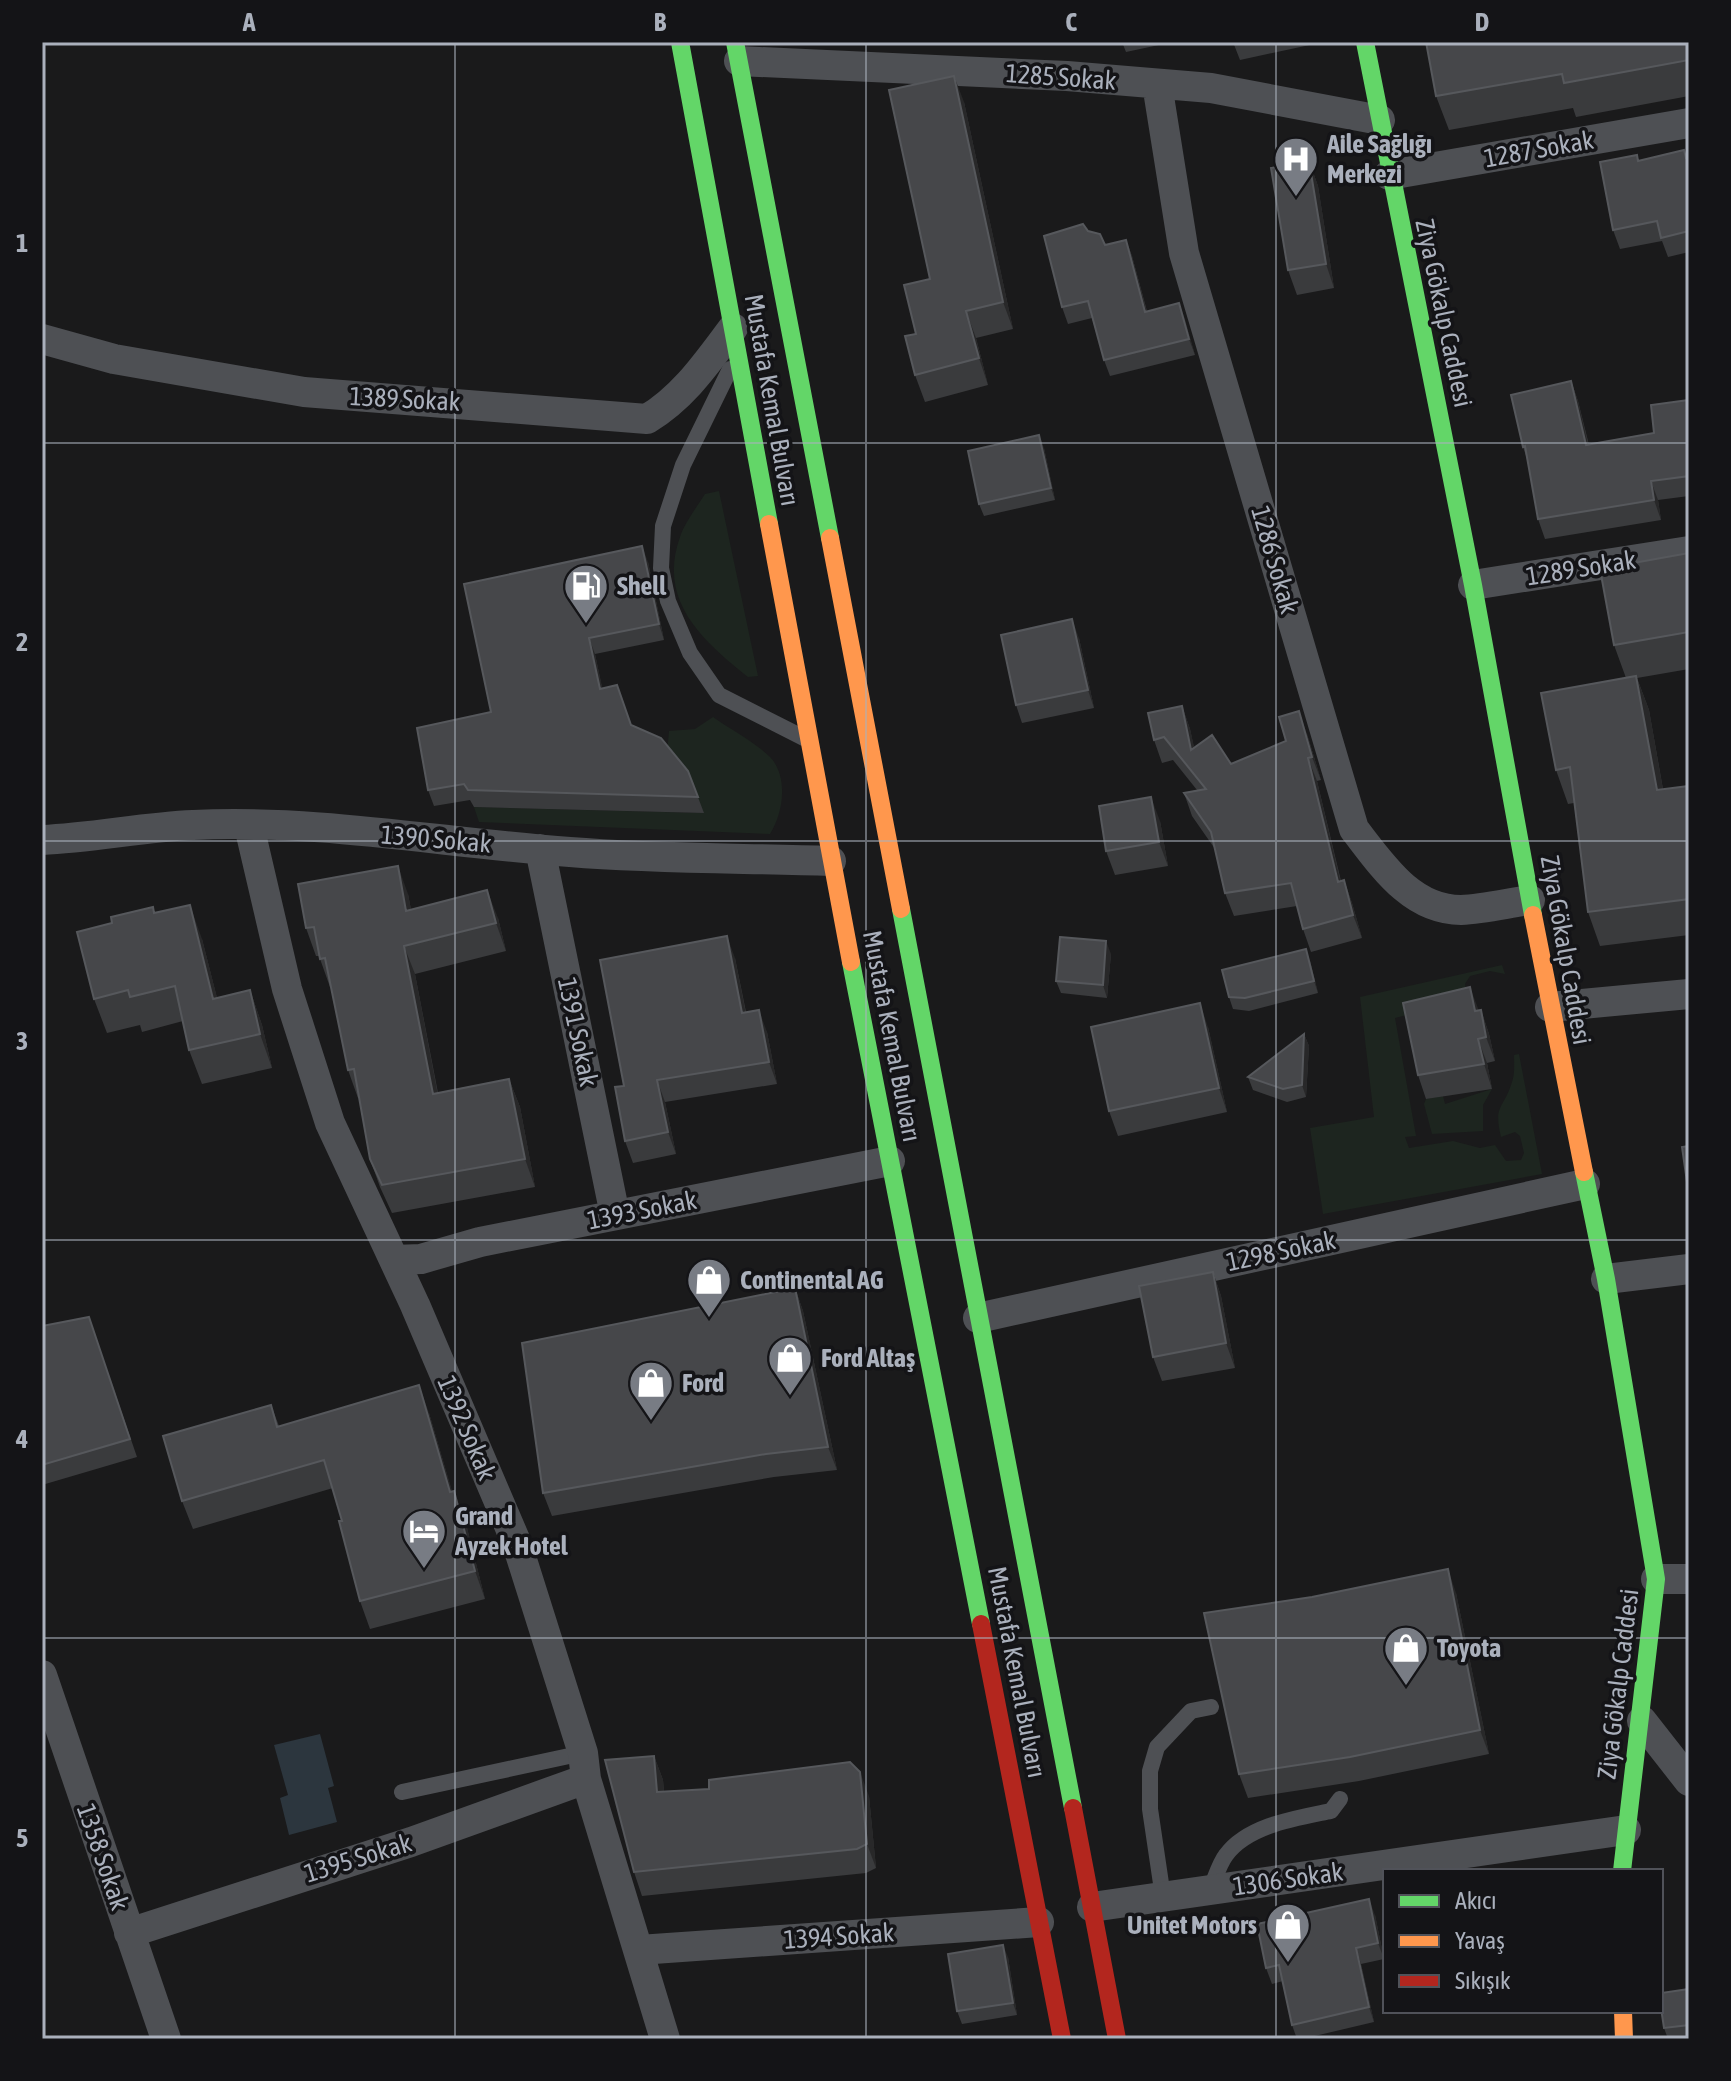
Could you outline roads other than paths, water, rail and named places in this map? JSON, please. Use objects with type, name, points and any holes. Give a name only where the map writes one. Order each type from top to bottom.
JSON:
[{"type":"main road","name":"Mustafa Kemal Bulvarı","points":[[680,42],[831,861],[1062,2039]]},
{"type":"main road","name":"Ziya Gökalp Caddesi","points":[[1365,42],[1389,175],[1473,585],[1550,1007],[1606,1279],[1656,1579],[1642,1721],[1622,1869]]},
{"type":"main road","name":"Mustafa Kemal Bulvarı","points":[[737,52],[1117,2039]]},
{"type":"main road","points":[[1623,2013],[1624,2039]]},
{"type":"street","name":"1285 Sokak","points":[[737,52],[1211,88],[1380,120]]},
{"type":"street","name":"1286 Sokak","points":[[1157,84],[1184,253],[1354,829],[1393,880],[1428,904],[1460,910],[1530,900]]},
{"type":"street","name":"1287 Sokak","points":[[1389,175],[1689,123]]},
{"type":"street","name":"1389 Sokak","points":[[42,339],[114,359],[304,392],[647,419],[662,410],[735,341]]},
{"type":"street","name":"1289 Sokak","points":[[1473,585],[1689,551]]},
{"type":"street","name":"1390 Sokak","points":[[42,840],[97,838],[193,825],[249,826],[329,829],[540,849],[831,861]]},
{"type":"street","name":"1392 Sokak","points":[[249,826],[287,989],[330,1123],[394,1260],[517,1544],[665,2039]]},
{"type":"street","name":"1391 Sokak","points":[[540,849],[615,1215]]},
{"type":"street","points":[[1550,1007],[1689,994]]},
{"type":"street","name":"1393 Sokak","points":[[394,1260],[421,1259],[480,1242],[890,1161]]},
{"type":"street","name":"1298 Sokak","points":[[978,1318],[1585,1184]]},
{"type":"street","points":[[1606,1279],[1689,1269]]},
{"type":"street","points":[[1656,1579],[1689,1579]]},
{"type":"street","name":"1358 Sokak","points":[[42,1675],[166,2039]]},
{"type":"street","points":[[1642,1721],[1689,1781]]},
{"type":"street","name":"1395 Sokak","points":[[129,1933],[411,1842],[584,1766]]},
{"type":"street","name":"1306 Sokak","points":[[1092,1907],[1626,1830]]},
{"type":"street","name":"1394 Sokak","points":[[639,1950],[1039,1922]]},
{"type":"lane","points":[[735,341],[683,465],[663,526],[661,568],[668,601],[690,653],[719,695],[809,741]]},
{"type":"lane","points":[[1163,1897],[1150,1809],[1150,1771],[1157,1747],[1191,1711],[1211,1707]]},
{"type":"lane","points":[[402,1792],[584,1766]]},
{"type":"lane","points":[[1210,1890],[1226,1855],[1244,1838],[1292,1819],[1331,1811],[1340,1799]]},
{"type":"place","name":"Aile Sağlığı Merkezi","points":[[1296,198]]},
{"type":"place","name":"Shell","points":[[586,625]]},
{"type":"place","name":"Continental AG","points":[[709,1319]]},
{"type":"place","name":"Ford Altaş","points":[[790,1397]]},
{"type":"place","name":"Ford","points":[[651,1422]]},
{"type":"place","name":"Grand Ayzek Hotel","points":[[424,1570]]},
{"type":"place","name":"Toyota","points":[[1406,1687]]},
{"type":"place","name":"Unitet Motors","points":[[1288,1964]]}]
